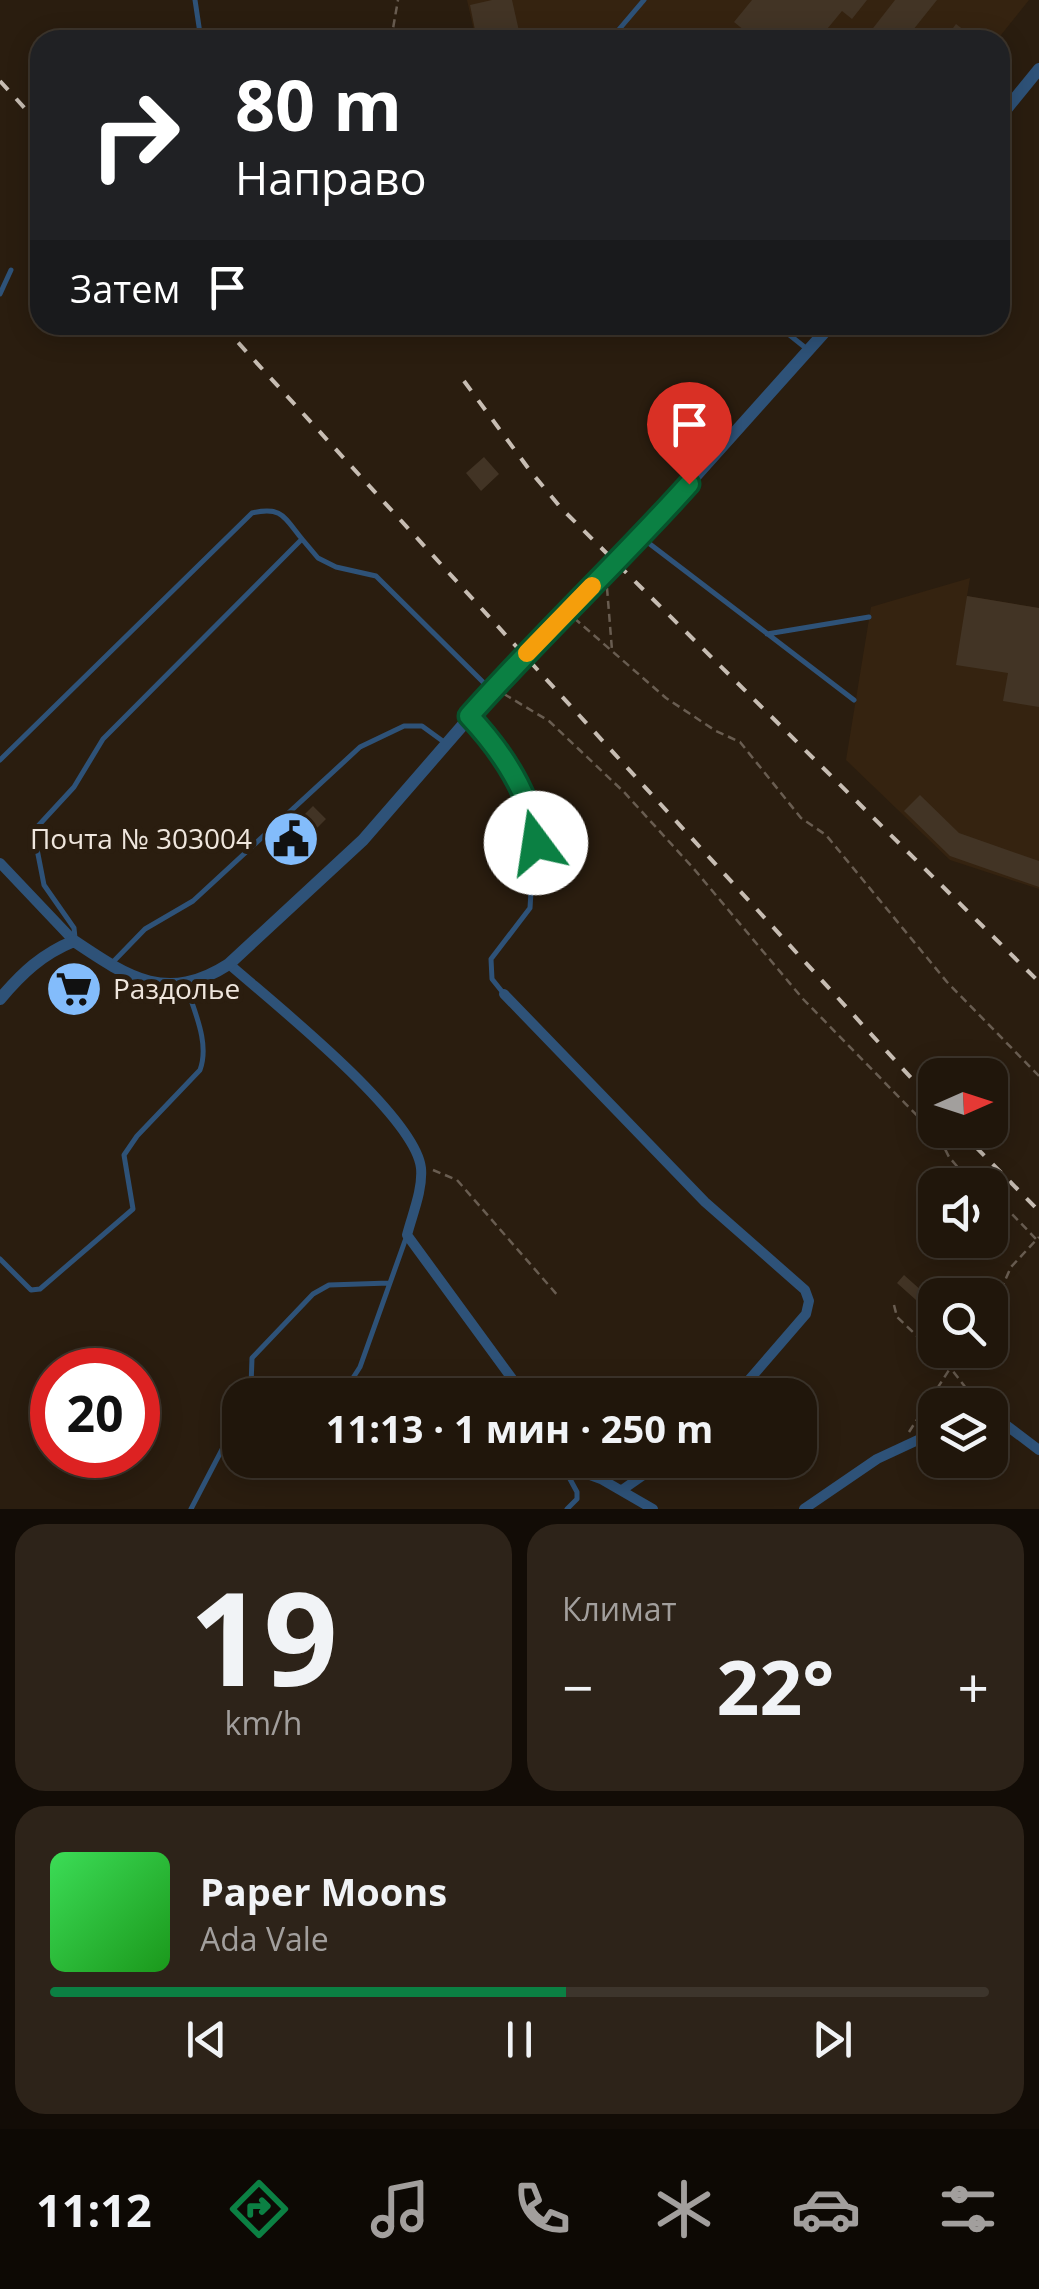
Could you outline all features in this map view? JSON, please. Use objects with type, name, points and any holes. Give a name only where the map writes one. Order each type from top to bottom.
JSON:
[{"type":"street","points":[[1010,104],[1039,68]]},
{"type":"street","points":[[0,864],[74,941],[110,965],[143,981],[165,986],[208,978],[229,964],[362,840],[493,689],[566,610],[641,538],[823,335]]},
{"type":"street","points":[[0,999],[27,968],[74,941]]},
{"type":"street","points":[[229,964],[329,1051],[401,1125],[421,1169],[407,1236],[511,1378]]},
{"type":"street","points":[[504,994],[706,1202],[805,1290],[809,1301],[806,1314],[751,1378]]},
{"type":"street","points":[[1008,1427],[1039,1450]]},
{"type":"street","points":[[804,1509],[900,1446],[918,1439]]},
{"type":"street","points":[[596,1478],[653,1509]]},
{"type":"street","points":[[622,1490],[639,1478]]},
{"type":"lane","points":[[194,0],[200,30]]},
{"type":"lane","points":[[618,30],[644,0]]},
{"type":"lane","points":[[0,294],[11,270]]},
{"type":"lane","points":[[790,335],[810,350]]},
{"type":"lane","points":[[0,760],[252,513],[269,509],[280,512],[318,558],[336,567],[376,576],[493,689]]},
{"type":"lane","points":[[641,538],[854,700]]},
{"type":"lane","points":[[74,941],[74,928],[44,884],[36,844],[38,826],[74,787],[103,738],[302,539]]},
{"type":"lane","points":[[767,634],[870,617]]},
{"type":"lane","points":[[469,716],[486,733],[530,805],[535,826],[530,908],[491,960],[492,979],[504,994]]},
{"type":"lane","points":[[110,965],[145,929],[193,902],[360,747],[404,726],[422,726],[446,744]]},
{"type":"lane","points":[[0,1259],[31,1290],[40,1290],[133,1209],[124,1155],[200,1070],[203,1060],[203,1039],[186,984]]},
{"type":"lane","points":[[353,1378],[407,1236]]},
{"type":"lane","points":[[251,1378],[252,1358],[313,1294],[329,1285],[389,1282]]},
{"type":"lane","points":[[191,1509],[222,1450]]},
{"type":"lane","points":[[567,1509],[578,1499],[570,1478]]},
{"type":"lane","points":[[622,1490],[638,1509]]},
{"type":"path","points":[[393,30],[398,0]]},
{"type":"path","points":[[606,572],[612,652]]},
{"type":"path","points":[[566,610],[666,698],[716,732],[740,742],[801,818],[826,835],[947,982],[1039,1076]]},
{"type":"path","points":[[493,689],[549,721],[624,792],[694,869],[802,1000],[940,1139],[958,1168]]},
{"type":"path","points":[[421,1169],[437,1170],[457,1180],[560,1297]]},
{"type":"path","points":[[1006,1278],[1038,1240],[1008,1211]]},
{"type":"path","points":[[894,1305],[896,1318],[918,1338]]},
{"type":"path","points":[[900,1446],[949,1368]]},
{"type":"shaded area","points":[[467,0],[1029,0],[1005,30],[474,30]]},
{"type":"shaded area","points":[[970,578],[967,596],[1039,608],[1039,889],[950,860],[846,760],[871,607]]},
{"type":"building","points":[[512,0],[519,30],[475,30],[470,5]]},
{"type":"building","points":[[752,0],[867,0],[852,19],[842,11],[826,30],[744,30],[734,22]]},
{"type":"building","points":[[895,0],[937,0],[913,30],[872,30]]},
{"type":"building","points":[[484,457],[499,474],[481,491],[466,473]]},
{"type":"building","points":[[967,596],[1039,608],[1039,707],[1003,701],[1008,673],[956,665]]},
{"type":"building","points":[[920,795],[959,833],[1039,861],[1039,887],[950,856],[904,811]]},
{"type":"building","points":[[313,806],[326,819],[290,855],[277,842]]},
{"type":"building","points":[[70,971],[91,994],[76,1009],[54,985]]},
{"type":"building","points":[[904,1275],[918,1288],[918,1298],[916,1300],[897,1283]]},
{"type":"railway","points":[[0,81],[30,114]]},
{"type":"railway","points":[[231,335],[918,1085]]},
{"type":"railway","points":[[464,381],[561,508],[1039,982]]},
{"type":"railway","points":[[977,1148],[1039,1211]]},
{"type":"slow traffic","points":[[527,653],[592,586]]},
{"type":"place","name":"Почта № 303004","points":[[291,839]]},
{"type":"place","name":"Раздолье","points":[[74,989]]},
{"type":"route","points":[[536,843],[530,805],[486,733],[469,716],[689,484]]}]
